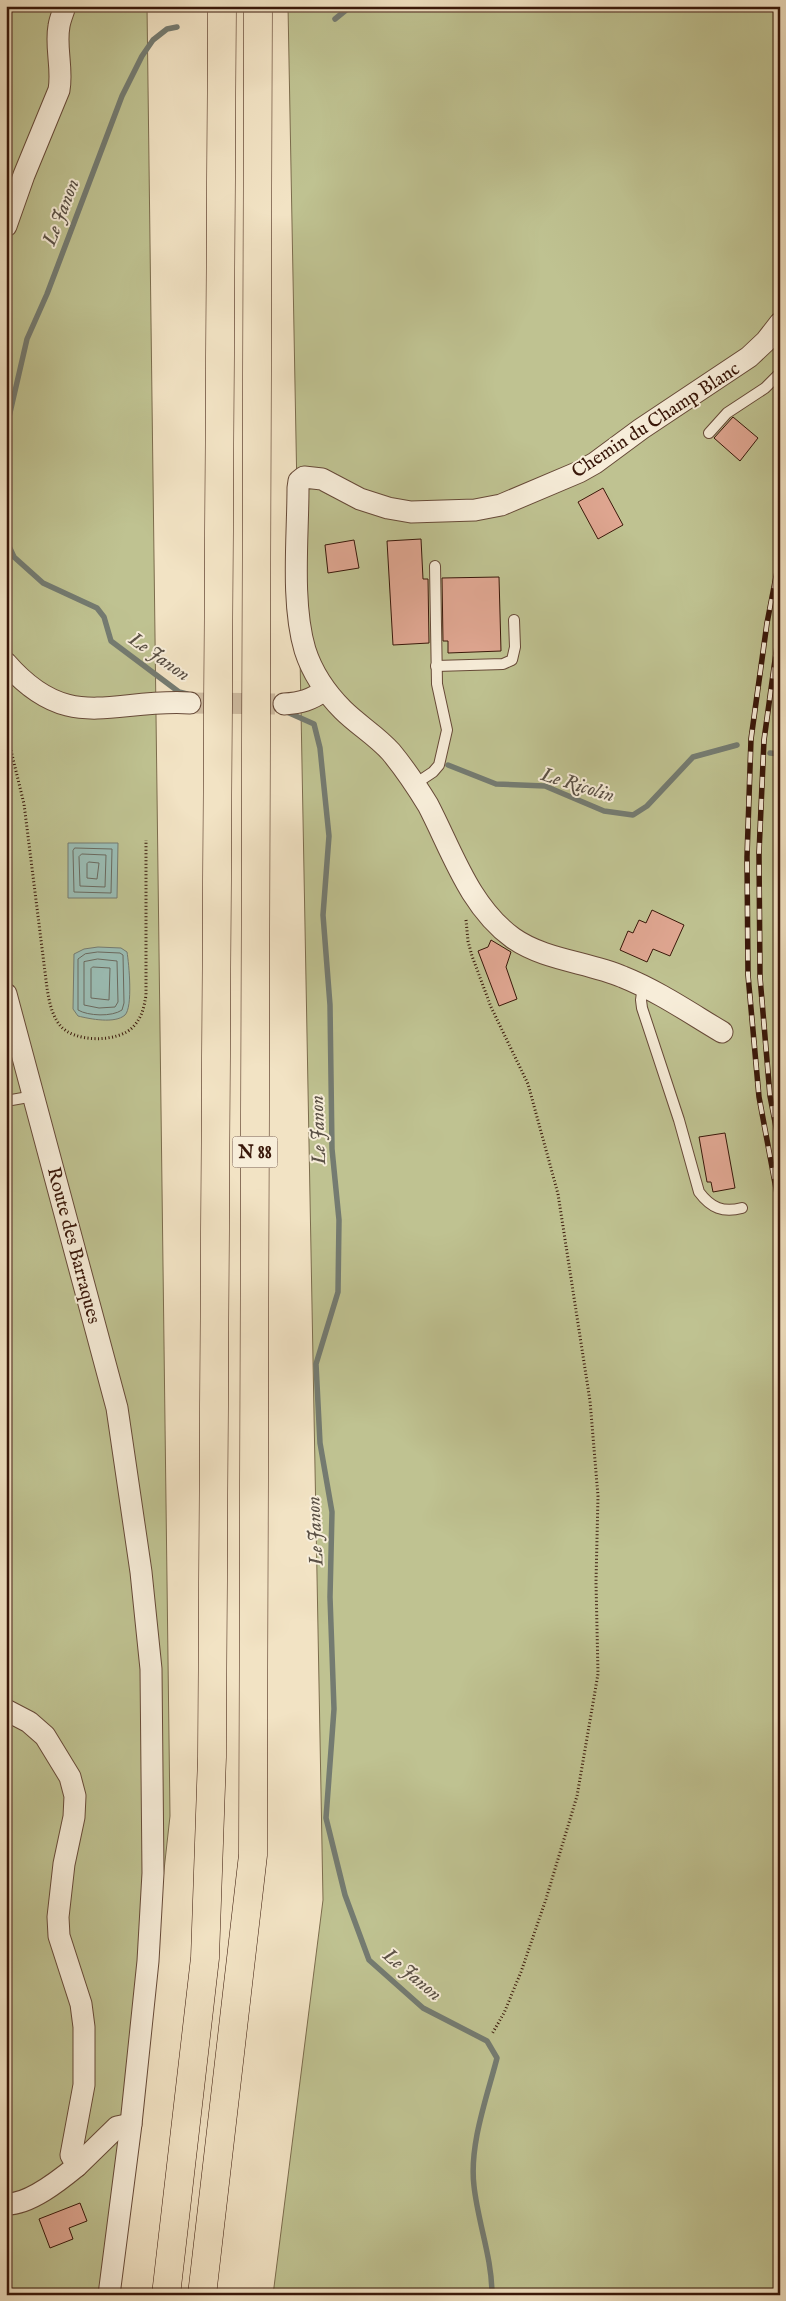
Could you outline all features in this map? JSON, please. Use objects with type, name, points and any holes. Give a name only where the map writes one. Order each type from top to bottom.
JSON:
[{"type":"highway","name":"N 88","points":[[166,2295],[205,1958],[210,1857],[222,6]]},
{"type":"highway","name":"N 88","points":[[202,2295],[253,1855],[258,6]]},
{"type":"street","points":[[6,226],[62,79],[59,26],[65,6]]},
{"type":"street","name":"Chemin du Champ Blanc","points":[[722,1032],[643,986],[622,976],[538,951],[513,938],[493,918],[461,875],[428,806],[415,784],[390,751],[370,731],[343,711],[325,690],[306,651],[300,624],[298,488],[299,481],[304,477],[322,479],[360,499],[388,508],[411,512],[474,510],[501,505],[579,472],[595,463],[640,428],[749,357],[766,341],[780,323]]},
{"type":"street","points":[[6,663],[22,681],[45,696],[68,706],[93,710],[165,702],[190,703]]},
{"type":"street","points":[[284,704],[301,703],[316,697],[325,690]]},
{"type":"street","name":"Route des Barraques","points":[[6,994],[115,1399],[132,1498],[151,1669],[153,1873],[148,1961],[131,2124],[109,2295]]},
{"type":"street","points":[[6,1710],[29,1722],[45,1736],[70,1777],[75,1796],[74,1817],[64,1864],[58,1917],[59,1936],[81,2004],[84,2027],[84,2085],[71,2155],[76,2166]]},
{"type":"street","points":[[6,2204],[11,2204],[39,2193],[58,2182],[117,2127],[131,2124]]},
{"type":"lane","points":[[709,433],[726,413],[765,388],[780,373]]},
{"type":"lane","points":[[415,784],[434,772],[439,765],[446,742],[447,730],[437,684],[435,566]]},
{"type":"lane","points":[[436,666],[503,664],[512,660],[515,647],[514,620]]},
{"type":"lane","points":[[643,986],[640,1000],[642,1008],[679,1120],[699,1192],[706,1201],[722,1211],[742,1208]]},
{"type":"lane","points":[[6,1101],[34,1096]]},
{"type":"path","points":[[6,730],[24,804],[46,988],[51,1009],[59,1025],[68,1033],[82,1038],[118,1035],[132,1029],[142,1016],[146,996],[146,840]]},
{"type":"path","points":[[471,889],[466,897],[466,911],[468,941],[472,956],[492,1008],[528,1084],[558,1194],[590,1401],[598,1496],[596,1582],[598,1674],[577,1796],[546,1899],[521,1972],[504,2013],[492,2034]]},
{"type":"green space","points":[[6,6],[147,6],[170,1816],[117,2295],[6,2295]]},
{"type":"green space","points":[[288,6],[780,6],[780,2295],[273,2295],[323,1900]]},
{"type":"water","points":[[68,843],[118,843],[117,898],[68,898]]},
{"type":"water","points":[[98,947],[121,948],[127,952],[130,985],[129,1003],[125,1015],[121,1018],[102,1020],[78,1016],[73,1009],[74,954],[84,949]]},
{"type":"building","points":[[733,417],[758,438],[740,461],[714,438]]},
{"type":"building","points":[[603,488],[623,525],[598,539],[578,502]]},
{"type":"building","points":[[421,539],[423,579],[428,579],[429,643],[393,645],[387,541]]},
{"type":"building","points":[[354,540],[359,568],[328,573],[325,545]]},
{"type":"building","points":[[499,577],[501,651],[448,653],[448,641],[443,641],[442,578]]},
{"type":"building","points":[[652,910],[684,925],[670,956],[653,949],[647,962],[620,950],[628,931],[633,933],[639,920],[646,923]]},
{"type":"building","points":[[491,940],[511,952],[506,967],[517,999],[499,1006],[478,951],[488,947]]},
{"type":"building","points":[[725,1133],[735,1188],[713,1192],[711,1182],[707,1182],[699,1137]]},
{"type":"building","points":[[80,2203],[87,2221],[69,2228],[73,2239],[50,2248],[39,2219]]},
{"type":"waterway","name":"Le Janon","points":[[335,19],[351,6]]},
{"type":"waterway","name":"Le Janon","points":[[6,430],[27,339],[47,294],[122,96],[142,56],[153,40],[167,29],[177,27]]},
{"type":"waterway","name":"Le Janon","points":[[6,540],[14,557],[43,583],[97,608],[104,617],[111,641],[179,692],[187,694]]},
{"type":"waterway","name":"Le Janon","points":[[287,712],[314,724],[320,748],[329,836],[323,915],[330,1005],[332,1149],[339,1220],[338,1292],[316,1364],[320,1443],[332,1512],[330,1597],[334,1709],[326,1818],[345,1895],[369,1960],[423,2008],[487,2041],[497,2058],[476,2138],[473,2170],[476,2200],[490,2267],[492,2295]]},
{"type":"waterway","name":"Le Ricolin","points":[[448,765],[496,784],[545,786],[604,811],[633,815],[647,806],[693,757],[737,745]]},
{"type":"waterway","name":"Le Ricolin","points":[[770,753],[780,754]]},
{"type":"tunnel","points":[[190,703],[284,704]]},
{"type":"railway","points":[[780,556],[767,623],[751,739],[747,857],[748,975],[759,1097],[780,1210]]},
{"type":"railway","points":[[780,624],[764,740],[759,853],[760,977],[770,1096],[780,1148]]}]
